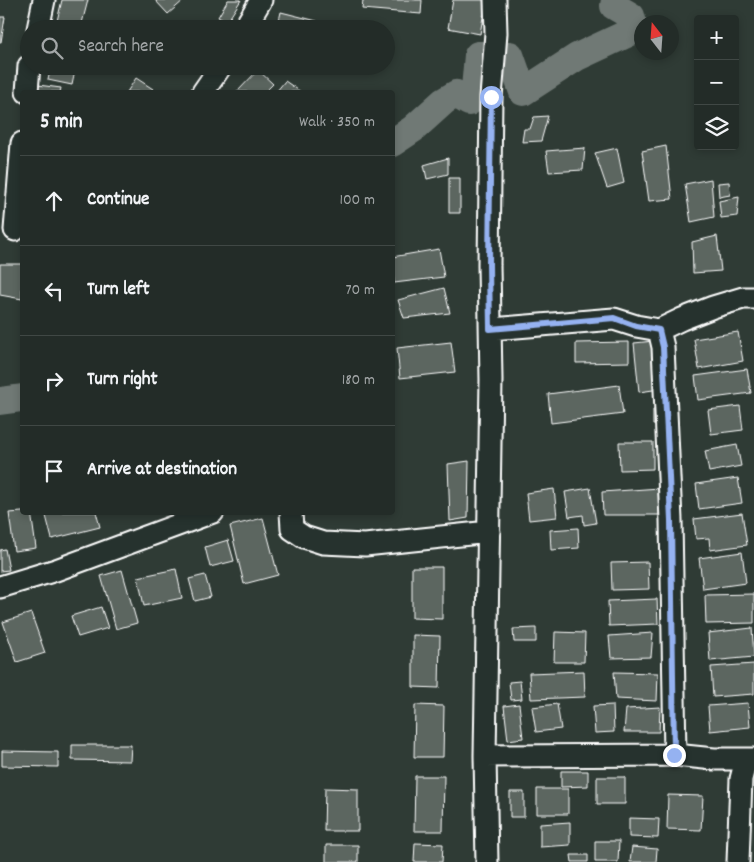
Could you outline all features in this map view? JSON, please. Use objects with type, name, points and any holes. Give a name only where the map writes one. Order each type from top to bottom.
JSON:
[{"type":"street","points":[[40,20],[44,0]]},
{"type":"street","points":[[249,20],[261,0]]},
{"type":"street","points":[[487,862],[489,265],[491,97],[496,33],[495,0]]},
{"type":"street","points":[[27,90],[29,75]]},
{"type":"street","points":[[203,90],[214,75]]},
{"type":"street","points":[[12,231],[20,161]]},
{"type":"street","points":[[490,329],[614,318],[636,326],[659,330],[713,307],[743,298],[754,298]]},
{"type":"street","points":[[659,330],[663,347],[671,520],[674,755]]},
{"type":"street","points":[[0,587],[56,570],[205,515]]},
{"type":"street","points":[[291,515],[292,529],[304,537],[323,543],[365,545],[489,532]]},
{"type":"street","points":[[486,756],[674,755],[714,759],[750,759],[741,779],[738,862]]},
{"type":"building","points":[[62,0],[88,0],[83,20],[57,20]]},
{"type":"building","points":[[155,0],[184,0],[168,14]]},
{"type":"building","points":[[228,0],[241,0],[228,20],[218,17]]},
{"type":"building","points":[[363,0],[422,0],[421,14],[362,9]]},
{"type":"building","points":[[453,0],[486,0],[480,34],[448,28]]},
{"type":"building","points":[[281,12],[313,20],[279,20]]},
{"type":"building","points":[[0,17],[5,17],[1,42],[0,42]]},
{"type":"building","points":[[49,75],[74,75],[72,85],[48,80]]},
{"type":"building","points":[[253,75],[263,75],[273,84],[267,90],[239,90]]},
{"type":"building","points":[[136,78],[153,89],[152,90],[128,90]]},
{"type":"building","points":[[285,81],[298,90],[278,90]]},
{"type":"building","points":[[38,85],[61,88],[60,90],[37,90]]},
{"type":"building","points":[[548,116],[541,141],[522,142],[524,129],[530,129],[534,117]]},
{"type":"building","points":[[666,146],[672,199],[649,201],[642,151]]},
{"type":"building","points":[[585,148],[583,170],[549,172],[546,151]]},
{"type":"building","points":[[617,148],[624,183],[607,188],[595,153]]},
{"type":"building","points":[[448,158],[448,174],[427,179],[424,165]]},
{"type":"building","points":[[449,178],[460,178],[460,213],[449,213]]},
{"type":"building","points":[[711,179],[714,217],[691,222],[685,184]]},
{"type":"building","points":[[729,182],[730,195],[719,197],[718,183]]},
{"type":"building","points":[[739,197],[737,216],[721,218],[719,201]]},
{"type":"building","points":[[717,236],[721,271],[693,273],[692,242]]},
{"type":"building","points":[[439,249],[444,277],[395,283],[395,256]]},
{"type":"building","points":[[0,264],[20,264],[20,299],[0,295]]},
{"type":"building","points":[[444,288],[450,313],[404,318],[398,300]]},
{"type":"building","points":[[738,332],[743,361],[699,369],[694,339]]},
{"type":"building","points":[[654,341],[660,389],[639,392],[634,343]]},
{"type":"building","points":[[451,342],[455,372],[400,378],[397,348]]},
{"type":"building","points":[[629,342],[629,362],[576,363],[576,343]]},
{"type":"building","points":[[747,369],[751,393],[698,400],[695,376]]},
{"type":"building","points":[[619,385],[623,414],[551,423],[548,394]]},
{"type":"building","points":[[740,406],[743,430],[711,434],[708,410]]},
{"type":"building","points":[[653,410],[660,410],[660,425],[653,425]]},
{"type":"building","points":[[619,442],[653,442],[653,469],[620,470]]},
{"type":"building","points":[[737,445],[741,466],[709,472],[705,451]]},
{"type":"building","points":[[469,461],[468,518],[450,521],[448,464]]},
{"type":"building","points":[[738,478],[742,503],[699,509],[696,484]]},
{"type":"building","points":[[590,488],[596,523],[584,525],[583,515],[569,517],[565,492]]},
{"type":"building","points":[[660,488],[662,515],[603,515],[602,492]]},
{"type":"building","points":[[554,489],[557,517],[529,520],[526,493]]},
{"type":"building","points":[[20,512],[20,515],[31,515],[36,548],[14,551],[9,513]]},
{"type":"building","points":[[742,513],[747,545],[710,550],[709,538],[696,539],[694,519]]},
{"type":"building","points":[[46,515],[97,515],[100,527],[52,539]]},
{"type":"building","points":[[263,518],[278,575],[244,584],[230,526]]},
{"type":"building","points":[[578,528],[579,548],[551,550],[550,530]]},
{"type":"building","points":[[228,540],[234,561],[210,567],[205,547]]},
{"type":"building","points":[[5,549],[9,570],[0,571],[0,550]]},
{"type":"building","points":[[742,552],[746,583],[703,589],[699,558]]},
{"type":"building","points":[[648,562],[649,589],[612,590],[611,563]]},
{"type":"building","points":[[412,567],[442,567],[442,619],[412,618]]},
{"type":"building","points":[[176,569],[182,598],[144,606],[138,577]]},
{"type":"building","points":[[122,570],[137,623],[116,629],[101,576]]},
{"type":"building","points":[[205,575],[211,597],[195,601],[189,579]]},
{"type":"building","points":[[754,594],[754,623],[706,624],[705,595]]},
{"type":"building","points":[[657,599],[658,624],[609,626],[608,601]]},
{"type":"building","points":[[101,607],[108,628],[78,637],[71,616]]},
{"type":"building","points":[[31,613],[45,653],[17,662],[3,622]]},
{"type":"building","points":[[536,628],[536,642],[514,642],[513,629]]},
{"type":"building","points":[[752,628],[754,657],[710,661],[708,633]]},
{"type":"building","points":[[555,632],[585,633],[584,662],[554,662]]},
{"type":"building","points":[[653,633],[651,657],[611,658],[609,636]]},
{"type":"building","points":[[413,635],[440,636],[439,688],[413,687]]},
{"type":"building","points":[[754,664],[754,694],[713,697],[711,667]]},
{"type":"building","points":[[584,671],[585,697],[531,699],[529,673]]},
{"type":"building","points":[[614,672],[658,673],[657,701],[616,699]]},
{"type":"building","points":[[520,681],[522,699],[511,700],[509,682]]},
{"type":"building","points":[[748,703],[750,727],[710,731],[708,706]]},
{"type":"building","points":[[519,704],[523,738],[508,740],[504,706]]},
{"type":"building","points":[[557,704],[561,729],[536,732],[532,707]]},
{"type":"building","points":[[415,705],[444,706],[443,757],[414,757]]},
{"type":"building","points":[[613,705],[614,732],[595,733],[593,706]]},
{"type":"building","points":[[660,707],[659,732],[624,732],[626,709]]},
{"type":"building","points":[[72,745],[131,745],[130,761],[72,760]]},
{"type":"building","points":[[2,751],[58,752],[58,767],[2,766]]},
{"type":"building","points":[[561,771],[588,771],[588,786],[561,787]]},
{"type":"building","points":[[415,776],[444,776],[443,831],[414,831]]},
{"type":"building","points":[[597,777],[625,777],[625,804],[597,804]]},
{"type":"building","points":[[325,788],[358,789],[358,831],[324,831]]},
{"type":"building","points":[[537,789],[568,789],[568,814],[537,814]]},
{"type":"building","points":[[510,792],[524,792],[524,817],[510,817]]},
{"type":"building","points":[[668,795],[703,796],[701,830],[667,829]]},
{"type":"building","points":[[629,818],[659,819],[658,838],[629,837]]},
{"type":"building","points":[[570,822],[570,845],[540,847],[540,824]]},
{"type":"building","points":[[595,841],[619,841],[618,862],[595,862]]},
{"type":"building","points":[[415,843],[443,844],[442,862],[414,862]]},
{"type":"building","points":[[326,845],[358,845],[358,862],[326,862]]},
{"type":"building","points":[[632,847],[657,849],[656,862],[630,862]]},
{"type":"building","points":[[571,855],[588,855],[588,862],[572,862]]},
{"type":"waterway","points":[[395,141],[413,129],[444,101],[456,94],[469,102],[475,89],[478,55],[510,55],[523,92],[577,57],[635,30],[631,16],[614,6],[615,0]]},
{"type":"waterway","points":[[0,401],[20,398]]},
{"type":"route","points":[[491,97],[490,329],[614,318],[636,326],[659,330],[663,347],[671,520],[674,755]]}]
